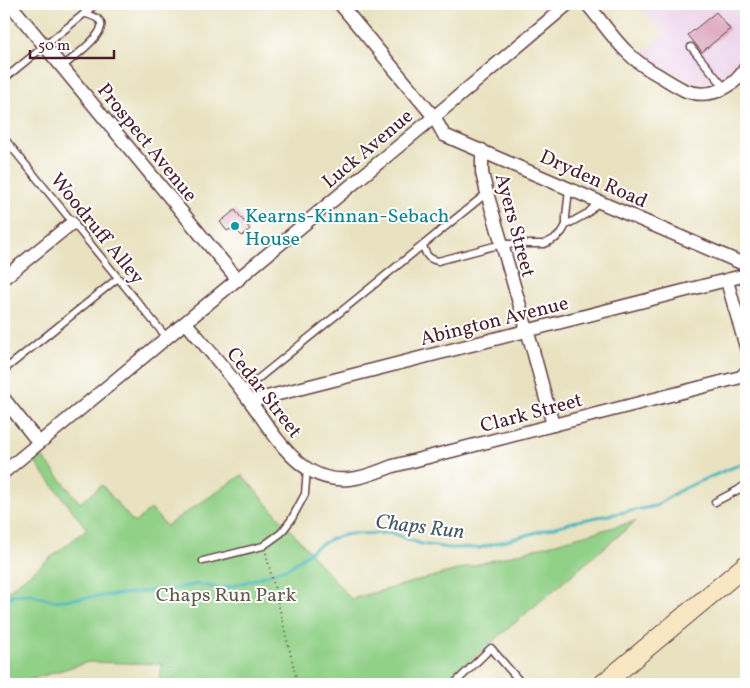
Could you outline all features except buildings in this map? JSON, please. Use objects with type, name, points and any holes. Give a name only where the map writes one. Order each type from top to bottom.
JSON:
[{"type":"street","name":"Prospect Avenue","points":[[10,4],[238,280]]},
{"type":"street","name":"Luck Avenue","points":[[4,472],[238,280],[568,4]]},
{"type":"street","points":[[587,4],[627,53],[639,63],[684,90],[698,94],[712,94],[725,88],[745,74]]},
{"type":"street","points":[[344,5],[434,117]]},
{"type":"street","name":"Dryden Road","points":[[434,117],[444,135],[746,265]]},
{"type":"street","name":"Ayers Street","points":[[482,150],[482,173],[487,193],[553,425]]},
{"type":"street","points":[[4,278],[72,223]]},
{"type":"street","name":"Abington Avenue","points":[[247,396],[526,331],[746,275]]},
{"type":"street","points":[[727,281],[746,347]]},
{"type":"street","name":"Cedar Street","points":[[186,323],[247,396],[289,454],[307,468],[323,476]]},
{"type":"street","name":"Clark Street","points":[[323,476],[347,480],[358,478],[393,466],[741,377],[746,372]]},
{"type":"street","points":[[4,399],[39,442]]},
{"type":"street","points":[[603,684],[746,565]]},
{"type":"lane","points":[[4,80],[44,45],[96,4]]},
{"type":"lane","points":[[62,67],[96,37],[101,30],[102,24],[98,19],[84,13]]},
{"type":"lane","points":[[690,46],[725,88]]},
{"type":"lane","name":"Woodruff Alley","points":[[4,138],[167,338]]},
{"type":"lane","points":[[422,246],[425,254],[431,260],[438,261],[502,244],[544,244],[556,238],[566,225],[569,188]]},
{"type":"lane","points":[[247,396],[422,246],[487,193]]},
{"type":"lane","points":[[566,225],[588,213],[599,201]]},
{"type":"lane","points":[[4,370],[118,278]]},
{"type":"lane","points":[[203,561],[263,546],[281,533],[291,520],[305,494],[307,468]]},
{"type":"lane","points":[[715,502],[746,484]]},
{"type":"lane","points":[[454,684],[491,648],[522,684]]},
{"type":"path","points":[[268,560],[297,681],[279,684]]},
{"type":"shaded area","points":[[637,4],[738,4],[741,50],[732,70],[724,76],[705,83],[683,77],[657,63],[643,53],[664,34]]},
{"type":"green space","name":"Chaps Run Park","points":[[40,454],[80,503],[102,485],[134,523],[151,509],[166,526],[242,475],[351,599],[636,521],[442,684],[159,684],[162,664],[88,662],[16,684],[4,684],[4,594],[87,529],[33,460]]},
{"type":"waterway","name":"Chaps Run","points":[[4,604],[12,595],[30,594],[54,601],[179,588],[198,584],[221,589],[290,567],[316,547],[333,538],[349,534],[392,533],[421,544],[449,548],[479,548],[577,521],[656,506],[677,492],[746,462]]},
{"type":"place","name":"Kearns-Kinnan-Sebach House","points":[[235,226]]}]
